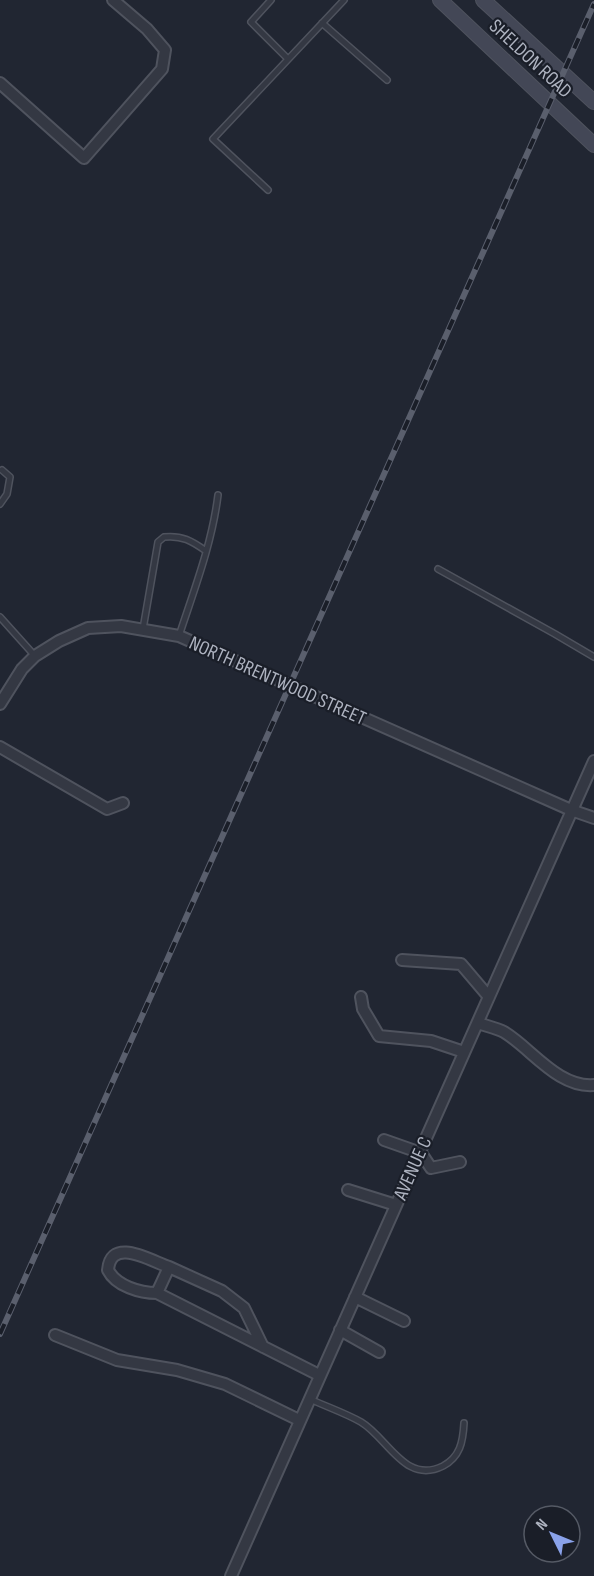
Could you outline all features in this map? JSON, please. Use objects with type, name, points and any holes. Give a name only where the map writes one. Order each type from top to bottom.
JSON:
[{"type":"main road","name":"SHELDON ROAD","points":[[440,0],[594,145]]},
{"type":"main road","points":[[452,11],[462,0]]},
{"type":"main road","name":"SHELDON ROAD","points":[[483,0],[594,102]]},
{"type":"street","points":[[0,83],[84,158],[162,69],[165,50],[147,29],[113,0]]},
{"type":"street","name":"NORTH BRENTWOOD STREET","points":[[0,704],[22,669],[34,656],[59,640],[88,628],[121,626],[143,629],[179,636],[571,810],[594,818]]},
{"type":"street","points":[[0,747],[107,808],[123,803]]},
{"type":"street","name":"AVENUE C","points":[[231,1576],[594,761]]},
{"type":"street","points":[[402,960],[461,964],[489,997]]},
{"type":"street","points":[[361,997],[363,1009],[380,1036],[431,1041],[464,1053]]},
{"type":"street","points":[[478,1023],[503,1031],[553,1071],[581,1086],[594,1085]]},
{"type":"street","points":[[384,1140],[419,1152],[431,1168],[460,1162]]},
{"type":"street","points":[[348,1190],[396,1205]]},
{"type":"street","points":[[263,1347],[244,1308],[222,1291],[130,1252],[114,1255],[108,1264],[108,1270],[116,1281],[139,1290],[157,1293],[263,1347],[319,1375]]},
{"type":"street","points":[[157,1293],[169,1267]]},
{"type":"street","points":[[355,1297],[404,1321]]},
{"type":"street","points":[[340,1330],[379,1352]]},
{"type":"street","points":[[55,1335],[117,1360],[177,1370],[225,1384],[299,1420]]},
{"type":"lane","points":[[271,0],[251,22],[288,59]]},
{"type":"lane","points":[[268,190],[213,139],[344,0]]},
{"type":"lane","points":[[322,23],[387,80]]},
{"type":"lane","points":[[0,504],[7,494],[10,477],[2,470]]},
{"type":"lane","points":[[179,636],[215,519],[218,495]]},
{"type":"lane","points":[[143,629],[158,542],[164,537],[181,537],[206,551]]},
{"type":"lane","points":[[438,569],[594,657]]},
{"type":"lane","points":[[0,617],[34,656]]},
{"type":"lane","points":[[309,1398],[362,1423],[399,1458],[422,1472],[434,1470],[458,1454],[463,1438],[464,1423]]},
{"type":"railway","points":[[0,1334],[594,4]]}]
